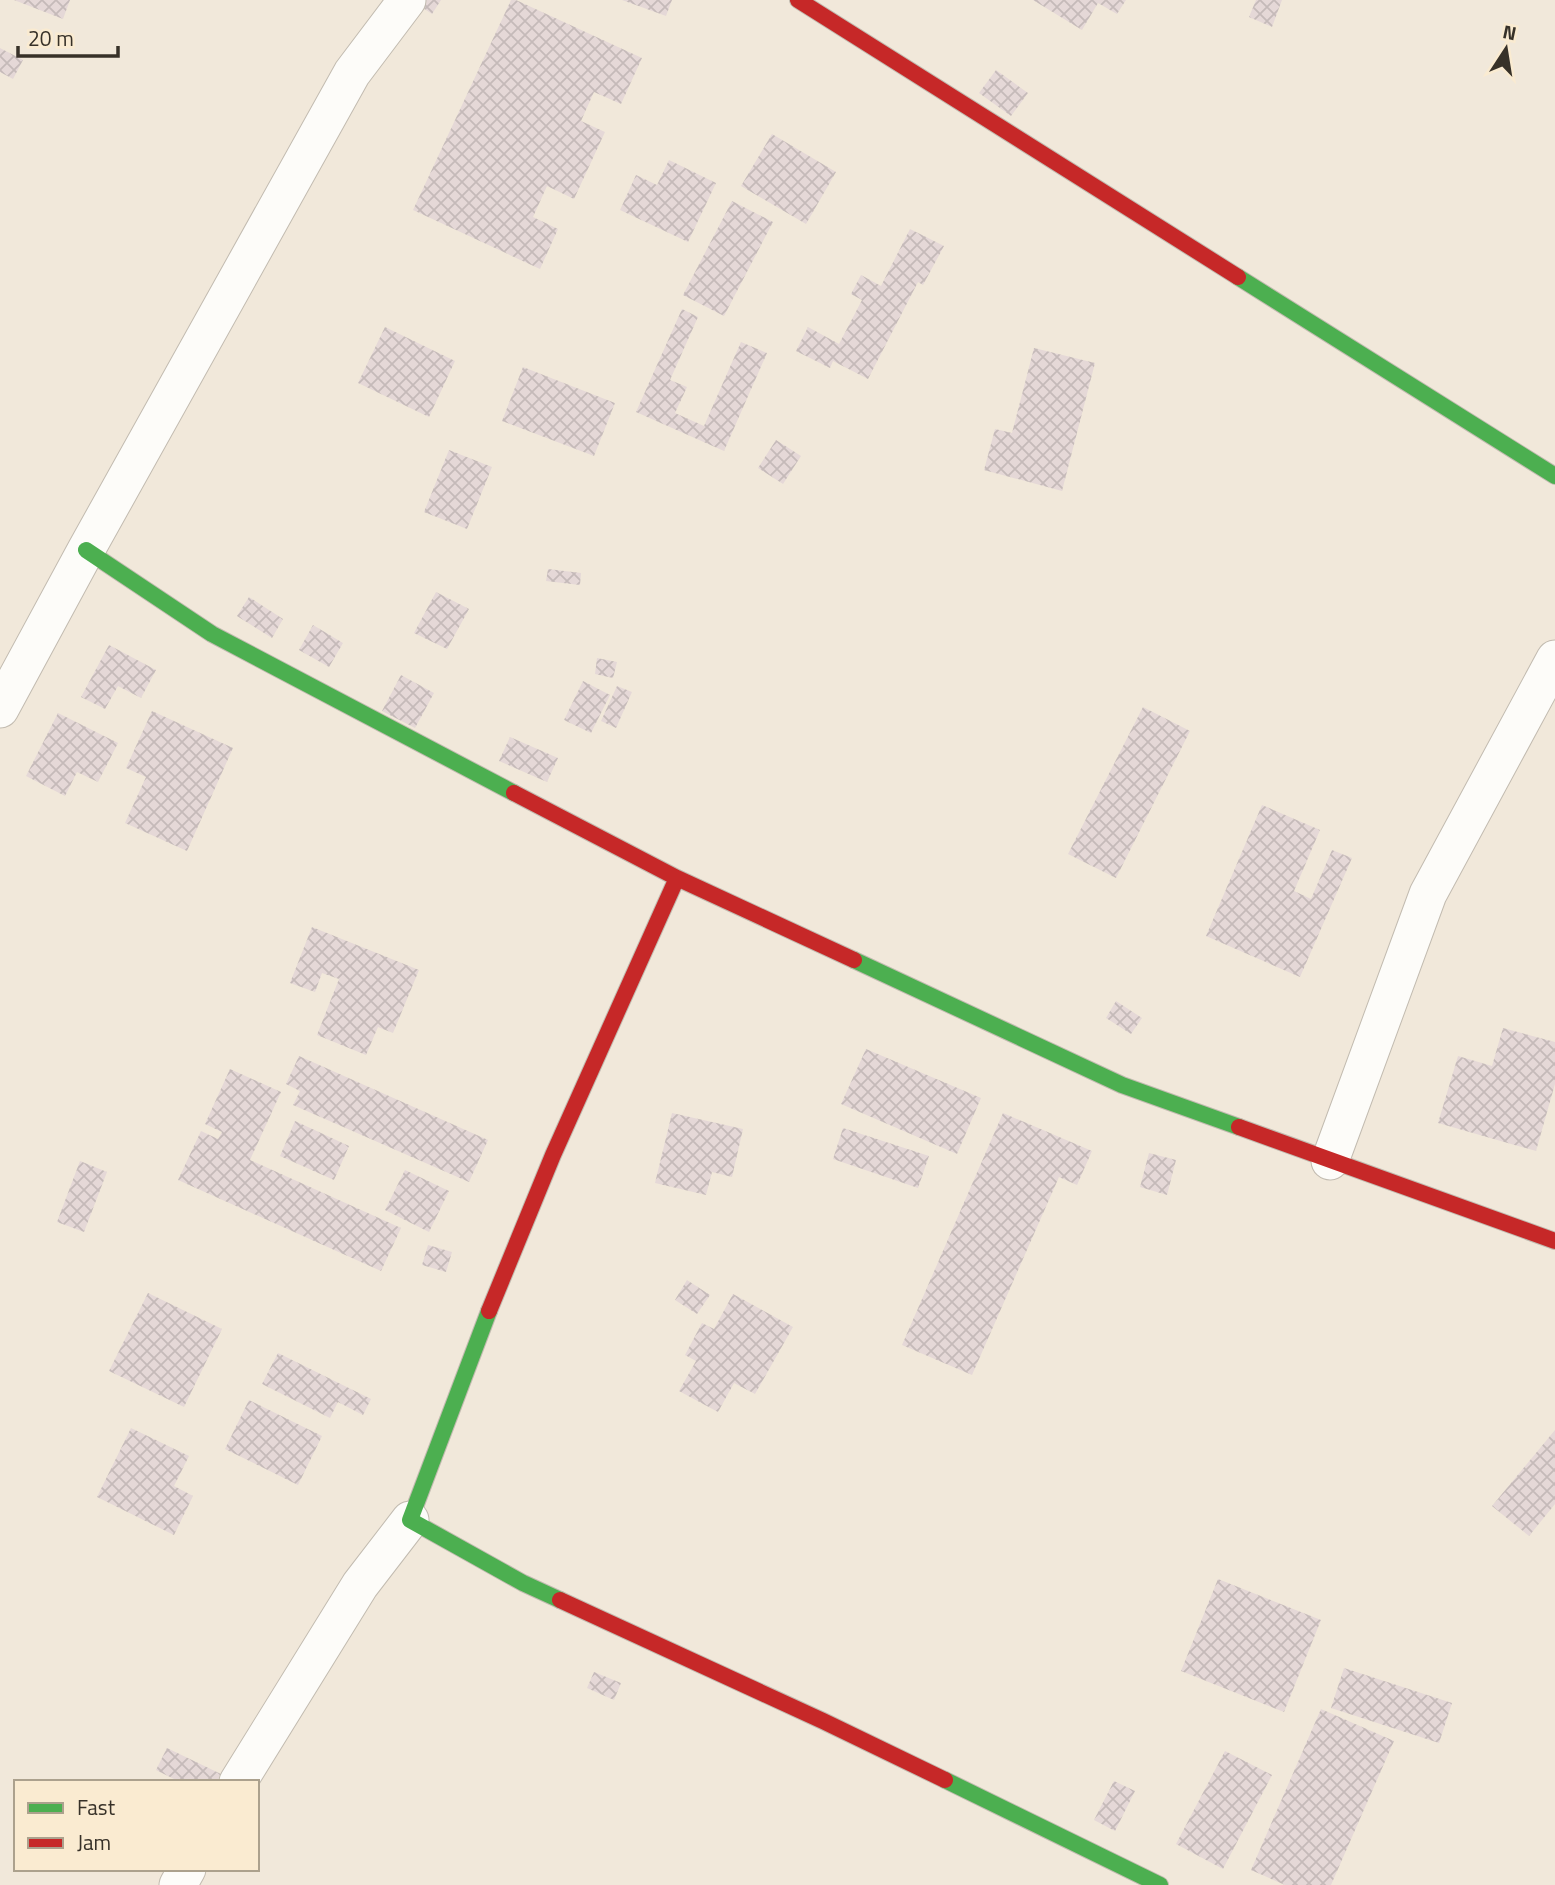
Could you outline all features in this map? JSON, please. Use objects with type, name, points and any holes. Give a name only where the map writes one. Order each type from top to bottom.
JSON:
[{"type":"street","points":[[0,709],[352,73],[407,0]]},
{"type":"street","points":[[798,0],[1555,477]]},
{"type":"street","points":[[86,550],[212,634],[677,878],[1122,1085],[1555,1241]]},
{"type":"street","points":[[1330,1161],[1428,894],[1555,659]]},
{"type":"street","points":[[239,1780],[360,1585],[410,1520],[481,1331],[548,1167],[677,878]]},
{"type":"street","points":[[410,1520],[523,1583],[835,1727],[1160,1885]]},
{"type":"building","points":[[14,0],[70,0],[63,19]]},
{"type":"building","points":[[411,0],[441,0],[432,14]]},
{"type":"building","points":[[511,0],[642,58],[621,104],[594,92],[581,121],[605,132],[574,199],[547,186],[533,217],[558,229],[540,269],[413,210]]},
{"type":"building","points":[[622,0],[672,0],[666,16]]},
{"type":"building","points":[[1033,0],[1126,0],[1117,14],[1098,3],[1082,30]]},
{"type":"building","points":[[1256,0],[1282,0],[1272,27],[1249,17]]},
{"type":"building","points":[[0,48],[23,60],[13,79],[0,72]]},
{"type":"building","points":[[996,70],[1028,93],[1011,116],[979,93]]},
{"type":"building","points":[[772,134],[836,172],[806,224],[741,186]]},
{"type":"building","points":[[669,160],[716,183],[688,242],[620,210],[636,175],[657,185]]},
{"type":"building","points":[[732,201],[773,222],[724,316],[683,295]]},
{"type":"building","points":[[910,229],[944,246],[923,285],[918,282],[868,379],[833,361],[830,368],[796,351],[808,327],[839,344],[862,300],[851,294],[861,275],[881,286]]},
{"type":"building","points":[[682,309],[698,317],[670,380],[687,387],[675,413],[704,426],[741,342],[767,353],[724,451],[636,412]]},
{"type":"building","points":[[385,327],[455,361],[429,417],[358,383]]},
{"type":"building","points":[[1034,348],[1095,363],[1062,491],[984,470],[995,429],[1012,433]]},
{"type":"building","points":[[523,367],[615,403],[594,456],[502,421]]},
{"type":"building","points":[[776,440],[801,456],[783,484],[758,468]]},
{"type":"building","points":[[449,450],[492,467],[467,529],[424,512]]},
{"type":"building","points":[[548,569],[581,573],[580,585],[546,581]]},
{"type":"building","points":[[436,592],[469,609],[447,649],[414,633]]},
{"type":"building","points":[[249,597],[283,619],[272,638],[237,616]]},
{"type":"building","points":[[313,625],[343,643],[329,667],[299,650]]},
{"type":"building","points":[[109,645],[156,670],[141,698],[118,686],[105,709],[81,697]]},
{"type":"building","points":[[597,658],[617,662],[613,678],[595,674]]},
{"type":"building","points":[[401,675],[434,693],[415,728],[382,711]]},
{"type":"building","points":[[583,681],[610,695],[591,733],[564,720]]},
{"type":"building","points":[[617,686],[632,692],[616,728],[601,721]]},
{"type":"building","points":[[1143,707],[1190,731],[1116,878],[1068,854]]},
{"type":"building","points":[[152,711],[233,748],[187,851],[125,823],[146,777],[126,768]]},
{"type":"building","points":[[58,713],[118,743],[98,782],[77,772],[65,796],[26,776]]},
{"type":"building","points":[[510,737],[558,758],[547,782],[499,761]]},
{"type":"building","points":[[1262,805],[1320,830],[1294,891],[1311,899],[1332,850],[1352,858],[1300,977],[1206,936]]},
{"type":"building","points":[[312,927],[419,970],[393,1033],[378,1027],[366,1055],[317,1035],[339,979],[322,973],[315,992],[290,983]]},
{"type":"building","points":[[1116,1001],[1142,1018],[1131,1034],[1106,1018]]},
{"type":"building","points":[[1503,1028],[1555,1042],[1555,1084],[1536,1151],[1438,1123],[1458,1056],[1492,1066]]},
{"type":"building","points":[[866,1049],[981,1098],[957,1154],[841,1104]]},
{"type":"building","points":[[299,1056],[488,1140],[469,1182],[293,1105],[300,1091],[286,1084]]},
{"type":"building","points":[[230,1069],[281,1092],[250,1160],[401,1228],[381,1271],[178,1180],[201,1131],[218,1139],[222,1132],[205,1124]]},
{"type":"building","points":[[672,1113],[743,1129],[732,1177],[712,1172],[706,1195],[655,1183]]},
{"type":"building","points":[[1003,1113],[1092,1151],[1077,1185],[1059,1177],[972,1375],[902,1345]]},
{"type":"building","points":[[295,1121],[349,1146],[334,1180],[280,1156]]},
{"type":"building","points":[[843,1128],[929,1156],[918,1188],[833,1159]]},
{"type":"building","points":[[1149,1153],[1176,1160],[1167,1195],[1140,1187]]},
{"type":"building","points":[[80,1161],[107,1172],[84,1232],[57,1222]]},
{"type":"building","points":[[405,1170],[449,1191],[429,1232],[385,1210]]},
{"type":"building","points":[[428,1245],[452,1252],[446,1272],[422,1265]]},
{"type":"building","points":[[687,1280],[710,1295],[697,1314],[675,1300]]},
{"type":"building","points":[[148,1293],[222,1329],[184,1407],[109,1371]]},
{"type":"building","points":[[733,1294],[793,1327],[755,1394],[734,1383],[718,1412],[679,1391],[696,1361],[685,1355],[702,1323],[714,1329]]},
{"type":"building","points":[[278,1353],[371,1399],[363,1415],[338,1402],[330,1418],[262,1384]]},
{"type":"building","points":[[249,1400],[322,1436],[298,1485],[225,1449]]},
{"type":"building","points":[[131,1428],[189,1456],[174,1486],[193,1496],[174,1535],[97,1497]]},
{"type":"building","points":[[1555,1430],[1555,1504],[1529,1536],[1492,1506]]},
{"type":"building","points":[[1218,1579],[1321,1620],[1284,1712],[1181,1671]]},
{"type":"building","points":[[1344,1668],[1452,1703],[1439,1743],[1331,1708]]},
{"type":"building","points":[[594,1672],[621,1683],[614,1700],[587,1688]]},
{"type":"building","points":[[1321,1709],[1394,1741],[1331,1885],[1285,1885],[1251,1870]]},
{"type":"building","points":[[167,1748],[221,1774],[218,1780],[176,1780],[156,1770]]},
{"type":"building","points":[[1225,1751],[1272,1775],[1223,1869],[1176,1844]]},
{"type":"building","points":[[1114,1781],[1135,1791],[1115,1831],[1094,1820]]},
{"type":"traffic: fast","points":[[1238,277],[1555,476]]},
{"type":"traffic: fast","points":[[86,550],[212,634],[514,793]]},
{"type":"traffic: fast","points":[[854,960],[1122,1085],[1239,1127]]},
{"type":"traffic: fast","points":[[489,1311],[410,1520],[523,1583],[560,1600]]},
{"type":"traffic: fast","points":[[945,1780],[1160,1885]]},
{"type":"traffic: jam","points":[[798,0],[1238,277]]},
{"type":"traffic: jam","points":[[514,793],[677,878],[854,960]]},
{"type":"traffic: jam","points":[[489,1311],[553,1155],[677,878]]},
{"type":"traffic: jam","points":[[1239,1127],[1555,1241]]},
{"type":"traffic: jam","points":[[560,1600],[945,1780]]}]
